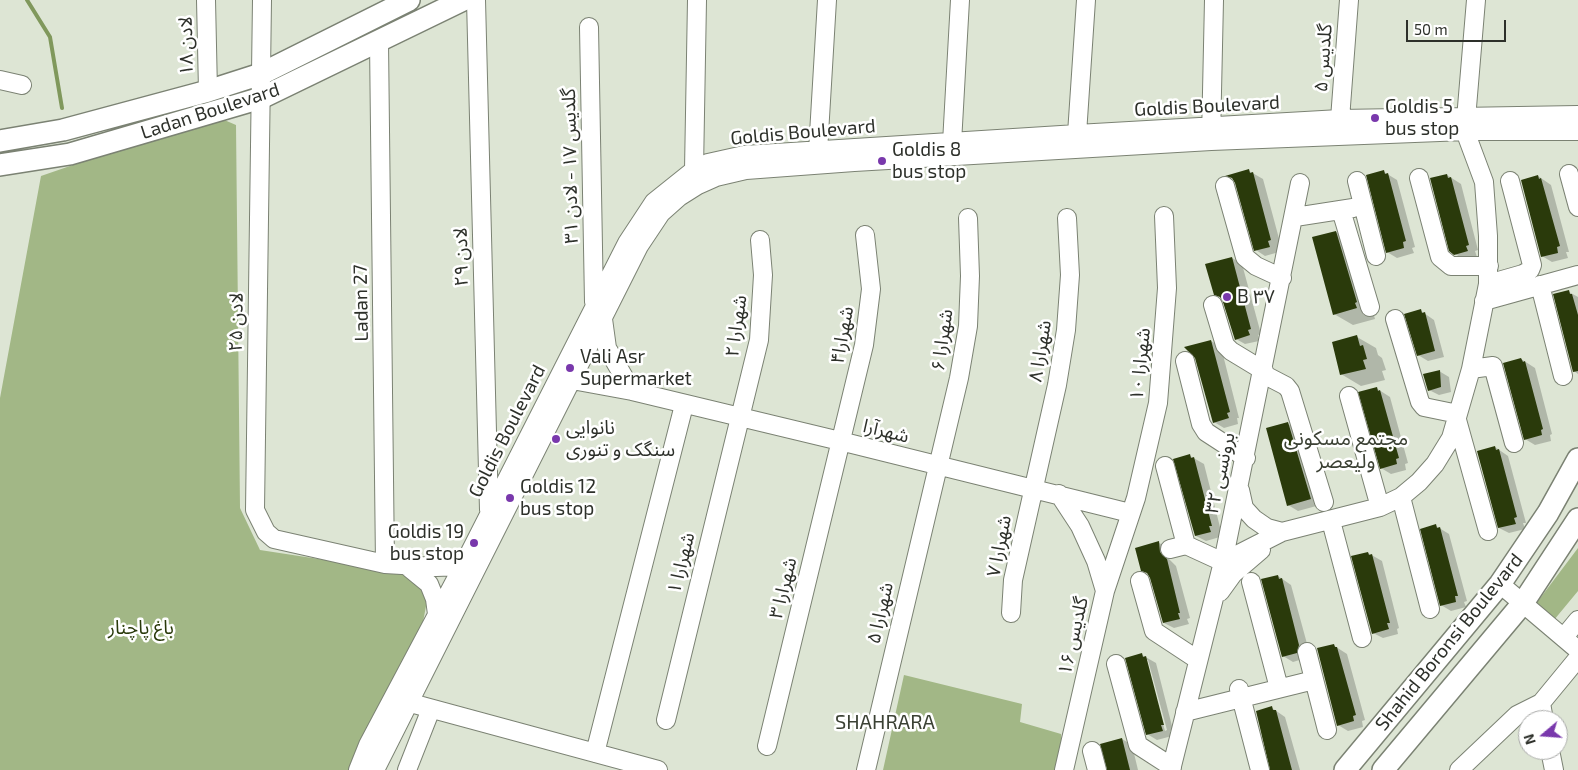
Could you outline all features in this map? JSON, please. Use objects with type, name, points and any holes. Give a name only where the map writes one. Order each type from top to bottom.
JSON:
[{"type":"main road","name":"Ladan Boulevard","points":[[0,141],[63,130],[208,91],[261,74],[409,0]]},
{"type":"main road","name":"Ladan Boulevard","points":[[1,168],[70,154],[261,98],[463,0]]},
{"type":"main road","name":"Shahid Boronsi Boulevard","points":[[1344,770],[1500,584],[1548,513],[1578,459]]},
{"type":"main road","name":"Shahid Boronsi Boulevard","points":[[1382,770],[1523,603],[1578,519]]},
{"type":"street","name":"لادن ۱۸","points":[[206,0],[208,91]]},
{"type":"street","name":"لادن ۲۵","points":[[262,0],[254,510],[266,532],[274,539],[385,564]]},
{"type":"street","name":"لادن ۲۹","points":[[476,0],[489,514]]},
{"type":"street","points":[[694,170],[697,0]]},
{"type":"street","points":[[818,151],[827,0]]},
{"type":"street","points":[[952,143],[960,0]]},
{"type":"street","points":[[1077,134],[1086,0]]},
{"type":"street","points":[[1211,135],[1214,0]]},
{"type":"street","name":"گلدیس ۵","points":[[1340,119],[1349,0]]},
{"type":"street","points":[[1165,466],[1178,547],[1223,562],[1282,532],[1380,507],[1401,497],[1435,464],[1451,438],[1471,369],[1486,293],[1489,266],[1484,182],[1465,124],[1476,0]]},
{"type":"street","name":"گلدیس ۱۷ - لادن ۳۱","points":[[590,27],[598,312],[607,348],[632,391]]},
{"type":"street","name":"Ladan 27","points":[[379,42],[385,564]]},
{"type":"street","points":[[0,80],[22,86]]},
{"type":"street","name":"Goldis Boulevard","points":[[598,312],[661,213],[679,197],[716,177],[756,169],[1211,135],[1465,124],[1578,115]]},
{"type":"street","name":"Goldis Boulevard","points":[[375,770],[598,312],[627,243],[654,202],[694,170],[708,164],[744,155],[1077,134],[1211,135],[1340,119],[1578,131]]},
{"type":"street","points":[[1569,174],[1578,207]]},
{"type":"street","points":[[1420,178],[1440,257],[1451,266],[1489,266]]},
{"type":"street","points":[[1357,181],[1376,256]]},
{"type":"street","points":[[1486,293],[1530,270],[1532,265],[1510,181]]},
{"type":"street","name":"برونسی ۳۲","points":[[1172,768],[1215,598],[1246,458],[1295,217],[1300,183]]},
{"type":"street","points":[[1225,186],[1246,257],[1256,266],[1282,278]]},
{"type":"street","points":[[1295,217],[1363,206]]},
{"type":"street","points":[[1341,210],[1370,307]]},
{"type":"street","name":"شهرارا ۱۰","points":[[1130,513],[1158,403],[1165,338],[1167,288],[1164,216]]},
{"type":"street","name":"شهرارا ۶","points":[[937,465],[959,378],[968,326],[970,276],[968,218]]},
{"type":"street","name":"شهرارا ۸","points":[[1032,488],[1057,385],[1066,330],[1070,275],[1067,218]]},
{"type":"street","name":"شهرارا۴","points":[[840,441],[864,345],[871,289],[865,234]]},
{"type":"street","name":"شهرارا ۲","points":[[738,417],[759,340],[763,275],[760,240]]},
{"type":"street","points":[[1486,293],[1540,286],[1578,275]]},
{"type":"street","points":[[1540,286],[1563,376]]},
{"type":"street","points":[[1213,305],[1226,345],[1231,351],[1286,386],[1290,391],[1324,502]]},
{"type":"street","points":[[1395,319],[1420,402],[1424,407],[1457,417]]},
{"type":"street","points":[[1185,361],[1201,424],[1206,432],[1246,458]]},
{"type":"street","points":[[1471,369],[1493,366],[1514,443]]},
{"type":"street","name":"Goldis Boulevard","points":[[358,770],[368,745],[489,514],[566,377]]},
{"type":"street","name":"شهرآرا","points":[[566,377],[840,441],[1130,513]]},
{"type":"street","points":[[1349,396],[1380,507]]},
{"type":"street","points":[[595,753],[684,404]]},
{"type":"street","name":"شهرارا ۱","points":[[666,720],[738,417]]},
{"type":"street","points":[[1457,417],[1488,531]]},
{"type":"street","name":"شهرارا ۳","points":[[767,746],[840,441]]},
{"type":"street","name":"شهرارا ۵","points":[[866,770],[937,465]]},
{"type":"street","points":[[1239,487],[1244,508],[1254,519],[1267,528],[1282,532]]},
{"type":"street","name":"شهرارا ۷","points":[[1011,613],[1013,580],[1032,488]]},
{"type":"street","points":[[1059,494],[1080,526],[1096,561],[1105,591]]},
{"type":"street","points":[[1401,497],[1430,609]]},
{"type":"street","name":"گلدیس ۱۶","points":[[1064,770],[1105,591],[1130,513]]},
{"type":"street","points":[[1331,521],[1362,638]]},
{"type":"street","points":[[1215,598],[1233,574],[1282,532]]},
{"type":"street","points":[[385,564],[463,566]]},
{"type":"street","points":[[407,566],[429,584],[435,599],[437,614]]},
{"type":"street","points":[[1140,581],[1154,631],[1198,660]]},
{"type":"street","points":[[1251,582],[1277,683]]},
{"type":"street","points":[[1500,584],[1578,650]]},
{"type":"street","points":[[1564,637],[1578,620]]},
{"type":"street","points":[[1306,652],[1327,730]]},
{"type":"street","points":[[1459,770],[1518,715],[1541,703],[1578,658]]},
{"type":"street","points":[[1116,664],[1138,745],[1172,768]]},
{"type":"street","points":[[1186,707],[1312,674]]},
{"type":"street","points":[[1240,694],[1260,770]]},
{"type":"street","points":[[408,702],[656,770]]},
{"type":"street","points":[[1541,703],[1542,710]]},
{"type":"street","points":[[406,770],[431,709]]},
{"type":"street","points":[[1092,751],[1097,770]]},
{"type":"green space","name":"باغ پاچنار","points":[[215,116],[236,125],[240,508],[260,550],[410,573],[424,583],[427,601],[423,622],[361,739],[350,770],[0,770],[0,398],[41,176]]},
{"type":"green space","points":[[1578,548],[1578,591],[1554,620],[1535,605]]},
{"type":"green space","points":[[904,675],[1022,704],[1020,722],[1061,734],[1062,744],[1055,770],[883,770]]},
{"type":"building","points":[[1249,169],[1250,173],[1253,172],[1271,240],[1268,241],[1270,247],[1254,251],[1235,183],[1232,178],[1225,176]]},
{"type":"building","points":[[1384,170],[1385,174],[1388,173],[1406,241],[1403,242],[1404,248],[1386,253],[1366,175]]},
{"type":"building","points":[[1447,174],[1448,178],[1451,177],[1469,245],[1466,246],[1468,251],[1454,255],[1449,251],[1430,178]]},
{"type":"building","points":[[1538,175],[1539,179],[1541,178],[1560,246],[1557,247],[1558,253],[1541,257],[1521,180]]},
{"type":"building","points":[[1336,231],[1357,302],[1355,303],[1357,308],[1333,315],[1312,237]]},
{"type":"building","name":"B ۳۷","points":[[1232,257],[1251,329],[1248,330],[1250,335],[1235,340],[1223,302],[1220,297],[1214,295],[1205,264]]},
{"type":"building","points":[[1569,290],[1578,315],[1578,371],[1573,372],[1553,294]]},
{"type":"building","points":[[1421,309],[1422,313],[1425,312],[1435,351],[1417,356],[1404,314]]},
{"type":"building","points":[[1357,335],[1360,346],[1363,345],[1367,359],[1363,360],[1366,369],[1340,375],[1332,342]]},
{"type":"building","points":[[1211,340],[1230,412],[1227,413],[1229,418],[1213,423],[1195,358],[1184,347]]},
{"type":"building","points":[[1521,358],[1523,362],[1525,361],[1543,429],[1541,430],[1542,435],[1524,440],[1503,363]]},
{"type":"building","points":[[1440,370],[1441,387],[1428,391],[1423,374]]},
{"type":"building","points":[[1377,387],[1378,391],[1380,390],[1399,458],[1396,459],[1397,464],[1380,469],[1358,392]]},
{"type":"building","points":[[1288,422],[1311,499],[1287,506],[1266,428]]},
{"type":"building","points":[[1495,446],[1496,450],[1499,449],[1517,517],[1514,518],[1516,524],[1498,528],[1477,451]]},
{"type":"building","points":[[1190,454],[1191,458],[1194,457],[1212,526],[1209,526],[1211,532],[1195,536],[1173,459]]},
{"type":"building","points":[[1436,524],[1437,528],[1440,527],[1458,596],[1455,596],[1456,602],[1440,606],[1420,529]]},
{"type":"building","points":[[1159,541],[1160,552],[1167,559],[1180,613],[1178,613],[1180,619],[1163,623],[1150,578],[1147,573],[1141,571],[1135,548]]},
{"type":"building","points":[[1368,552],[1369,555],[1372,554],[1390,623],[1387,623],[1389,629],[1372,634],[1351,556]]},
{"type":"building","points":[[1278,575],[1279,579],[1282,578],[1299,645],[1297,653],[1282,657],[1261,579]]},
{"type":"building","points":[[1334,644],[1337,647],[1356,715],[1353,716],[1354,721],[1337,726],[1317,648]]},
{"type":"building","points":[[1142,653],[1143,657],[1146,656],[1164,725],[1161,725],[1163,731],[1146,735],[1125,658]]},
{"type":"building","points":[[1272,706],[1273,710],[1276,710],[1292,770],[1270,770],[1256,711]]},
{"type":"building","points":[[1122,738],[1130,770],[1107,770],[1100,744]]},
{"type":"waterway","points":[[27,0],[50,37],[62,108]]},
{"type":"place","name":"Goldis 5 bus stop","points":[[1375,118]]},
{"type":"place","name":"Goldis 8 bus stop","points":[[882,161]]},
{"type":"place","name":"B ۳۷","points":[[1227,297]]},
{"type":"place","name":"Vali Asr Supermarket","points":[[570,368]]},
{"type":"place","name":"نانوایی سنگک و تنوری","points":[[556,439]]},
{"type":"place","name":"Goldis 12 bus stop","points":[[510,498]]},
{"type":"place","name":"Goldis 19 bus stop","points":[[474,543]]},
{"type":"district","name":"مجتمع مسکونی ولیعصر","points":[[1346,450]]},
{"type":"district","name":"SHAHRARA","points":[[885,722]]}]
